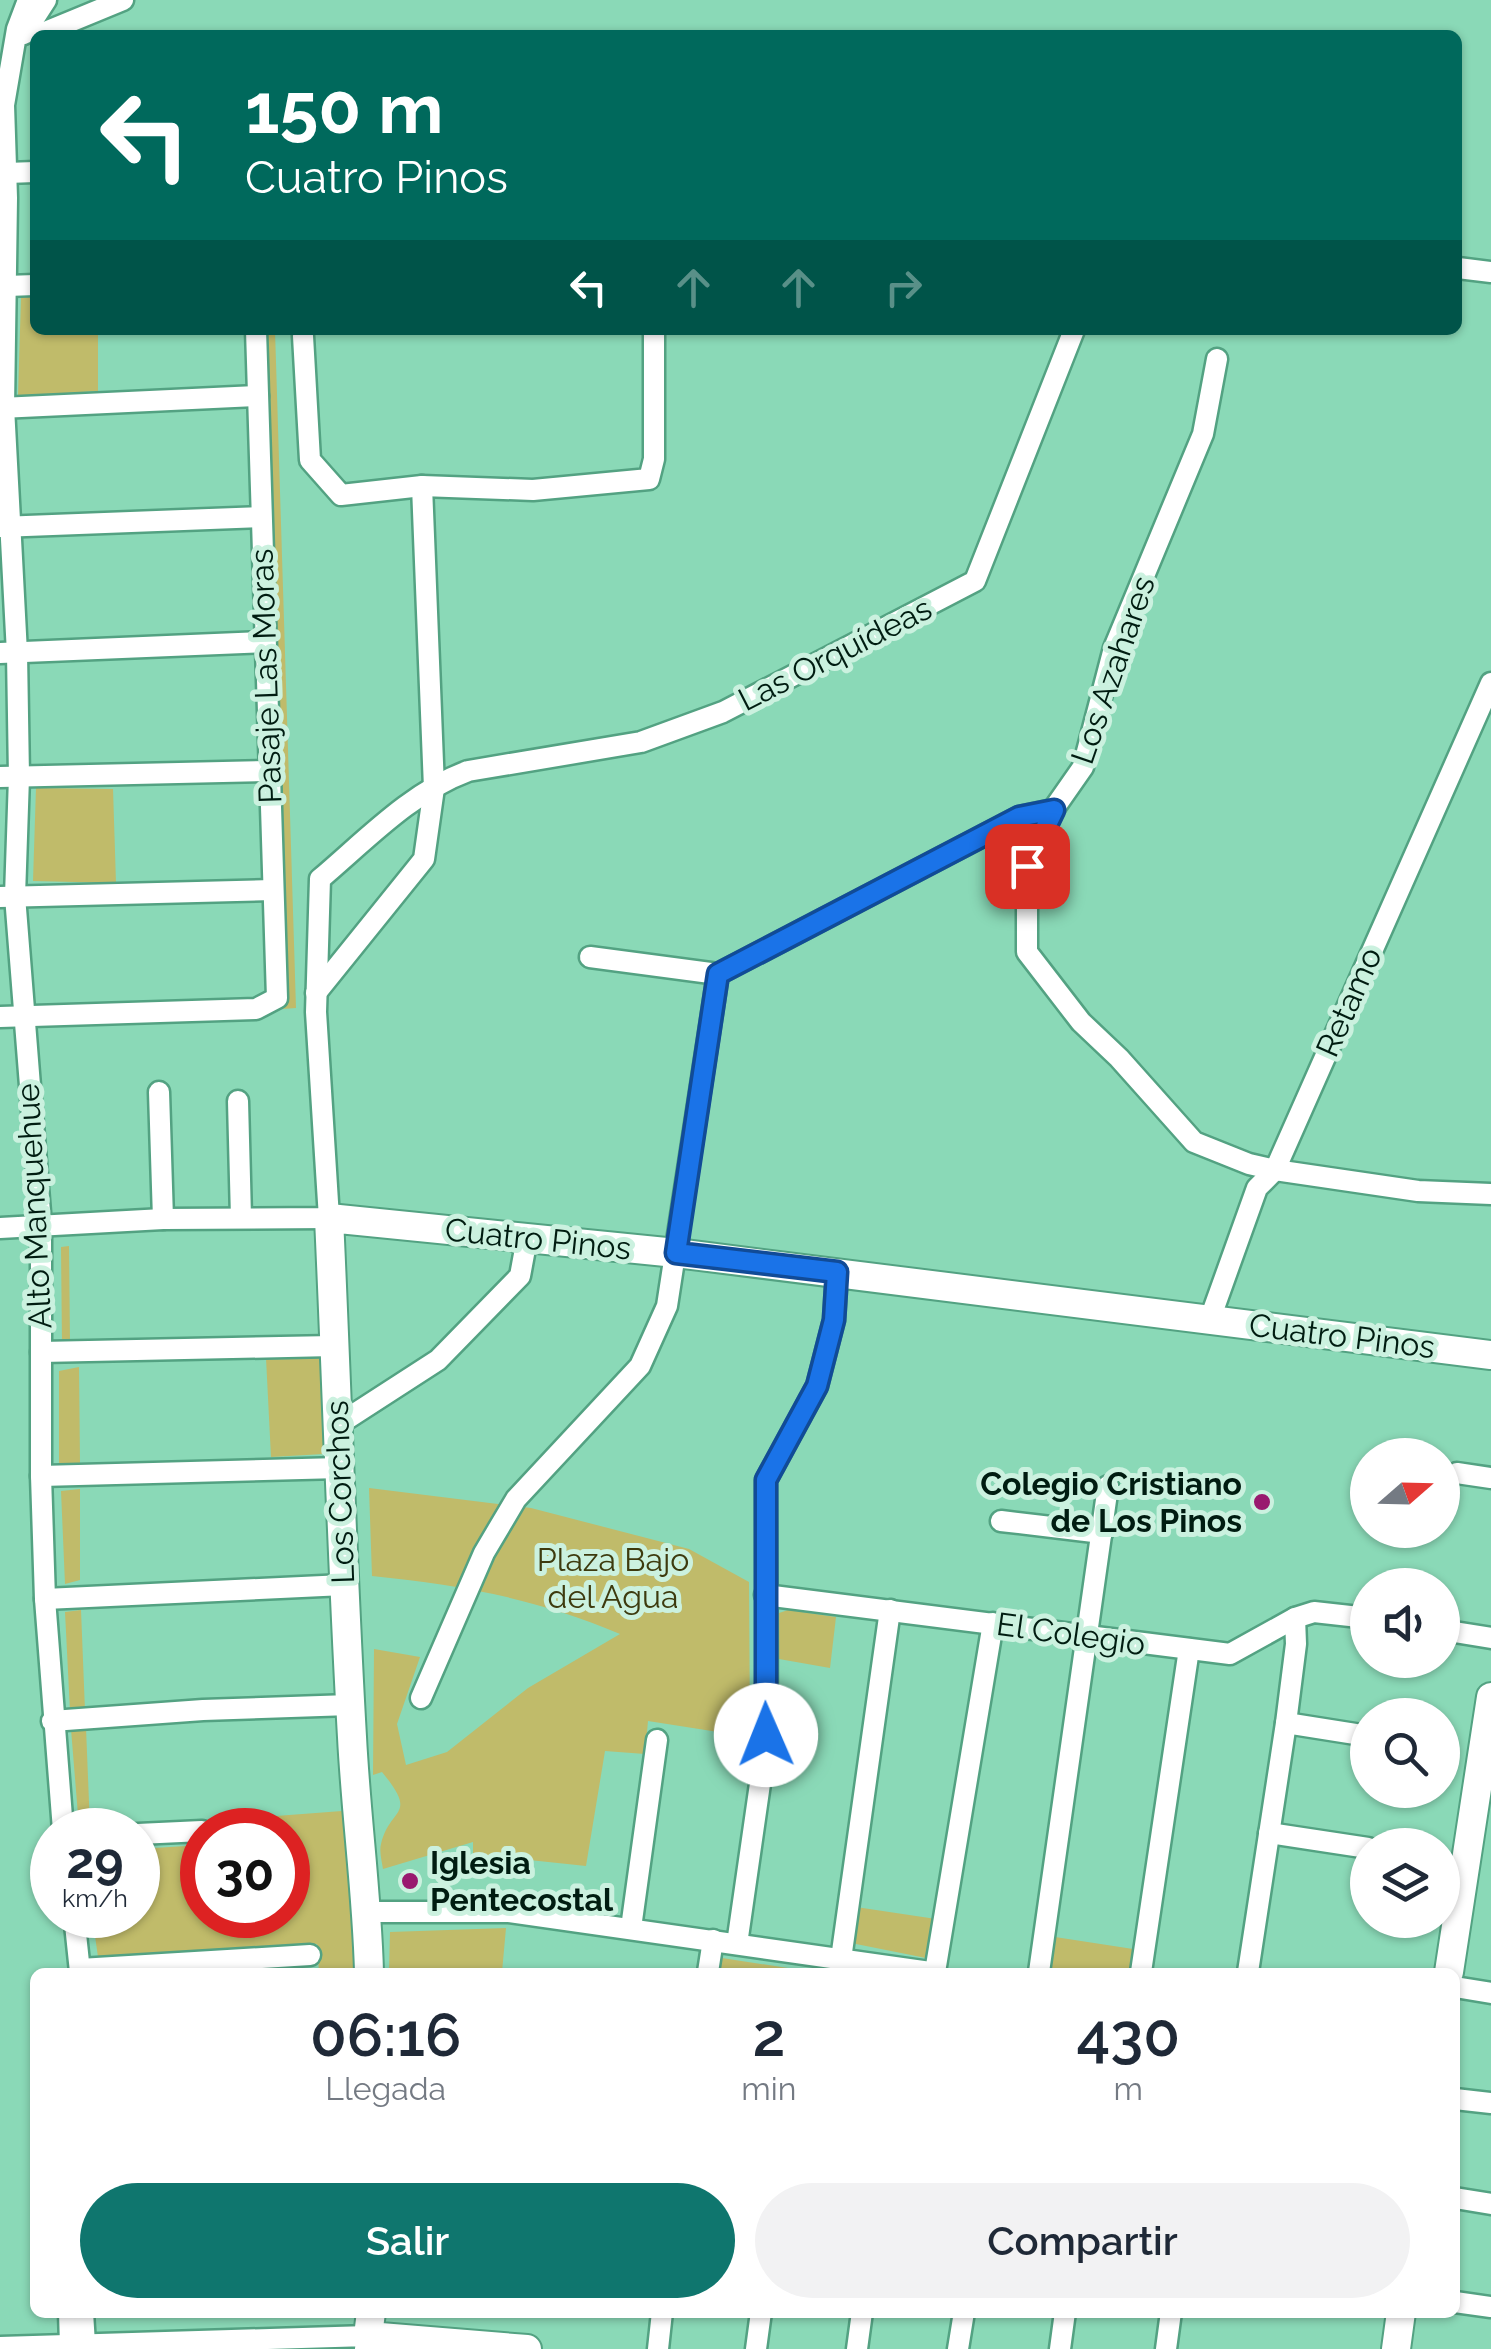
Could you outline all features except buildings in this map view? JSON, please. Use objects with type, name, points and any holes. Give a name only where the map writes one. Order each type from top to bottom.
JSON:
[{"type":"street","name":"Alto Manquehue","points":[[28,0],[17,30],[30,38],[4,106],[7,286],[2,408],[9,653],[8,897],[42,1225],[40,1476],[52,1721],[61,1808]]},
{"type":"street","name":"Alto Manquehue","points":[[33,30],[46,0]]},
{"type":"street","points":[[50,30],[124,0]]},
{"type":"street","points":[[6,173],[30,172]]},
{"type":"street","points":[[1462,268],[1491,272]]},
{"type":"street","points":[[7,286],[30,285]]},
{"type":"street","name":"Pasaje Las Moras","points":[[23,1016],[256,1009],[277,998],[256,335]]},
{"type":"street","points":[[303,336],[310,460],[342,494],[422,486],[533,490],[649,480],[654,459],[654,335]]},
{"type":"street","name":"Las Orquídeas","points":[[316,1002],[320,879],[434,788],[468,771],[641,742],[722,712],[975,581],[1072,335]]},
{"type":"street","name":"Los Azahares","points":[[1217,359],[1203,434],[1114,648],[1083,767],[1054,810],[1027,866],[1027,952],[1080,1022],[1119,1058],[1194,1142],[1248,1164],[1275,1170],[1418,1191],[1491,1194]]},
{"type":"street","points":[[2,408],[258,396]]},
{"type":"street","points":[[316,1002],[424,859],[434,788],[422,486]]},
{"type":"street","points":[[4,527],[260,517]]},
{"type":"street","points":[[9,653],[264,642]]},
{"type":"street","name":"Retamo","points":[[1210,1320],[1256,1188],[1275,1170],[1491,683]]},
{"type":"street","points":[[10,777],[269,771]]},
{"type":"street","points":[[590,957],[718,974],[1019,817],[1054,810]]},
{"type":"street","points":[[8,897],[272,890]]},
{"type":"street","points":[[421,1698],[484,1553],[516,1498],[640,1366],[667,1306],[718,974]]},
{"type":"street","name":"Los Corchos","points":[[316,1002],[355,1807],[367,1912],[368,1968]]},
{"type":"street","points":[[0,1017],[23,1016]]},
{"type":"street","points":[[159,1092],[163,1219]]},
{"type":"street","points":[[238,1102],[242,1218]]},
{"type":"street","name":"Cuatro Pinos","points":[[0,1228],[163,1219],[329,1218],[676,1253],[1491,1355]]},
{"type":"street","points":[[338,1424],[438,1360],[520,1276],[528,1238]]},
{"type":"street","points":[[737,1944],[766,1735],[766,1480],[817,1386],[834,1320],[837,1272]]},
{"type":"street","points":[[40,1352],[333,1346]]},
{"type":"street","points":[[40,1476],[340,1468]]},
{"type":"street","points":[[1460,1473],[1491,1478]]},
{"type":"street","points":[[1040,1968],[1108,1486]]},
{"type":"street","points":[[1001,1521],[1102,1533]]},
{"type":"street","points":[[45,1599],[344,1585]]},
{"type":"street","name":"El Colegio","points":[[765,1594],[1230,1654],[1295,1618],[1314,1612],[1350,1616]]},
{"type":"street","points":[[841,1959],[890,1610]]},
{"type":"street","points":[[1249,1968],[1286,1723],[1296,1644],[1295,1618]]},
{"type":"street","points":[[923,1968],[994,1623]]},
{"type":"street","points":[[1460,1633],[1491,1638]]},
{"type":"street","points":[[1142,1968],[1189,1650]]},
{"type":"street","points":[[1450,1968],[1491,1699]]},
{"type":"street","points":[[52,1721],[350,1705]]},
{"type":"street","points":[[1286,1723],[1350,1733]]},
{"type":"street","points":[[631,1928],[657,1740]]},
{"type":"street","points":[[1269,1833],[1350,1845]]},
{"type":"street","points":[[367,1912],[509,1912],[737,1944],[812,1964],[841,1959],[897,1968]]},
{"type":"street","points":[[76,1938],[80,1968]]},
{"type":"street","points":[[709,1968],[713,1940]]},
{"type":"street","points":[[121,1968],[310,1954]]},
{"type":"street","points":[[1460,1988],[1491,1992]]},
{"type":"street","points":[[1460,2100],[1491,2104]]},
{"type":"street","points":[[1460,2199],[1491,2204]]},
{"type":"street","points":[[1460,2303],[1491,2307]]},
{"type":"street","points":[[71,2318],[78,2345]]},
{"type":"street","points":[[78,2345],[83,2318]]},
{"type":"street","points":[[658,2349],[661,2318]]},
{"type":"street","points":[[756,2349],[760,2318]]},
{"type":"street","points":[[857,2349],[861,2318]]},
{"type":"street","points":[[958,2349],[963,2318]]},
{"type":"street","points":[[1060,2349],[1064,2318]]},
{"type":"street","points":[[1166,2349],[1170,2318]]},
{"type":"street","points":[[1396,2349],[1400,2318]]},
{"type":"street","points":[[0,2347],[230,2345],[368,2332],[527,2349]]},
{"type":"green space","points":[[21,297],[30,297],[30,335],[98,335],[98,391],[18,396]]},
{"type":"green space","points":[[263,335],[275,335],[296,1008],[282,1009]]},
{"type":"green space","points":[[36,788],[113,789],[116,883],[33,881]]},
{"type":"green space","points":[[69,1246],[70,1343],[62,1345],[61,1247]]},
{"type":"green space","points":[[320,1354],[324,1454],[271,1457],[266,1358]]},
{"type":"green space","points":[[79,1367],[80,1464],[59,1464],[59,1371]]},
{"type":"green space","name":"Plaza Bajo del Agua","points":[[369,1488],[531,1508],[689,1549],[749,1582],[750,1737],[648,1721],[645,1754],[605,1751],[586,1866],[473,1854],[473,1842],[383,1869],[381,1844],[400,1805],[382,1772],[373,1775],[374,1649],[420,1657],[397,1724],[406,1765],[447,1752],[528,1688],[620,1634],[559,1611],[499,1595],[372,1576]]},
{"type":"green space","points":[[80,1489],[80,1580],[65,1584],[61,1491]]},
{"type":"green space","points":[[81,1610],[85,1711],[70,1711],[65,1612]]},
{"type":"green space","points":[[788,1610],[836,1617],[830,1668],[779,1659],[779,1613]]},
{"type":"green space","points":[[86,1728],[89,1808],[77,1808],[71,1729]]},
{"type":"green space","points":[[342,1811],[353,1910],[354,1968],[319,1968],[317,1944],[98,1957],[95,1938],[160,1938],[160,1848],[180,1846],[180,1938],[310,1938],[310,1813]]},
{"type":"green space","points":[[856,1907],[936,1919],[931,1959],[851,1943]]},
{"type":"green space","points":[[506,1928],[502,1968],[389,1968],[390,1932]]},
{"type":"green space","points":[[1055,1937],[1133,1949],[1131,1968],[1051,1968]]},
{"type":"green space","points":[[722,1958],[788,1968],[720,1968]]},
{"type":"place","name":"Colegio Cristiano de Los Pinos","points":[[1262,1502]]},
{"type":"place","name":"Iglesia Pentecostal","points":[[410,1881]]},
{"type":"route","points":[[766,1735],[766,1480],[817,1386],[834,1320],[837,1272],[676,1253],[718,974],[1019,817],[1054,810],[1027,866]]}]
